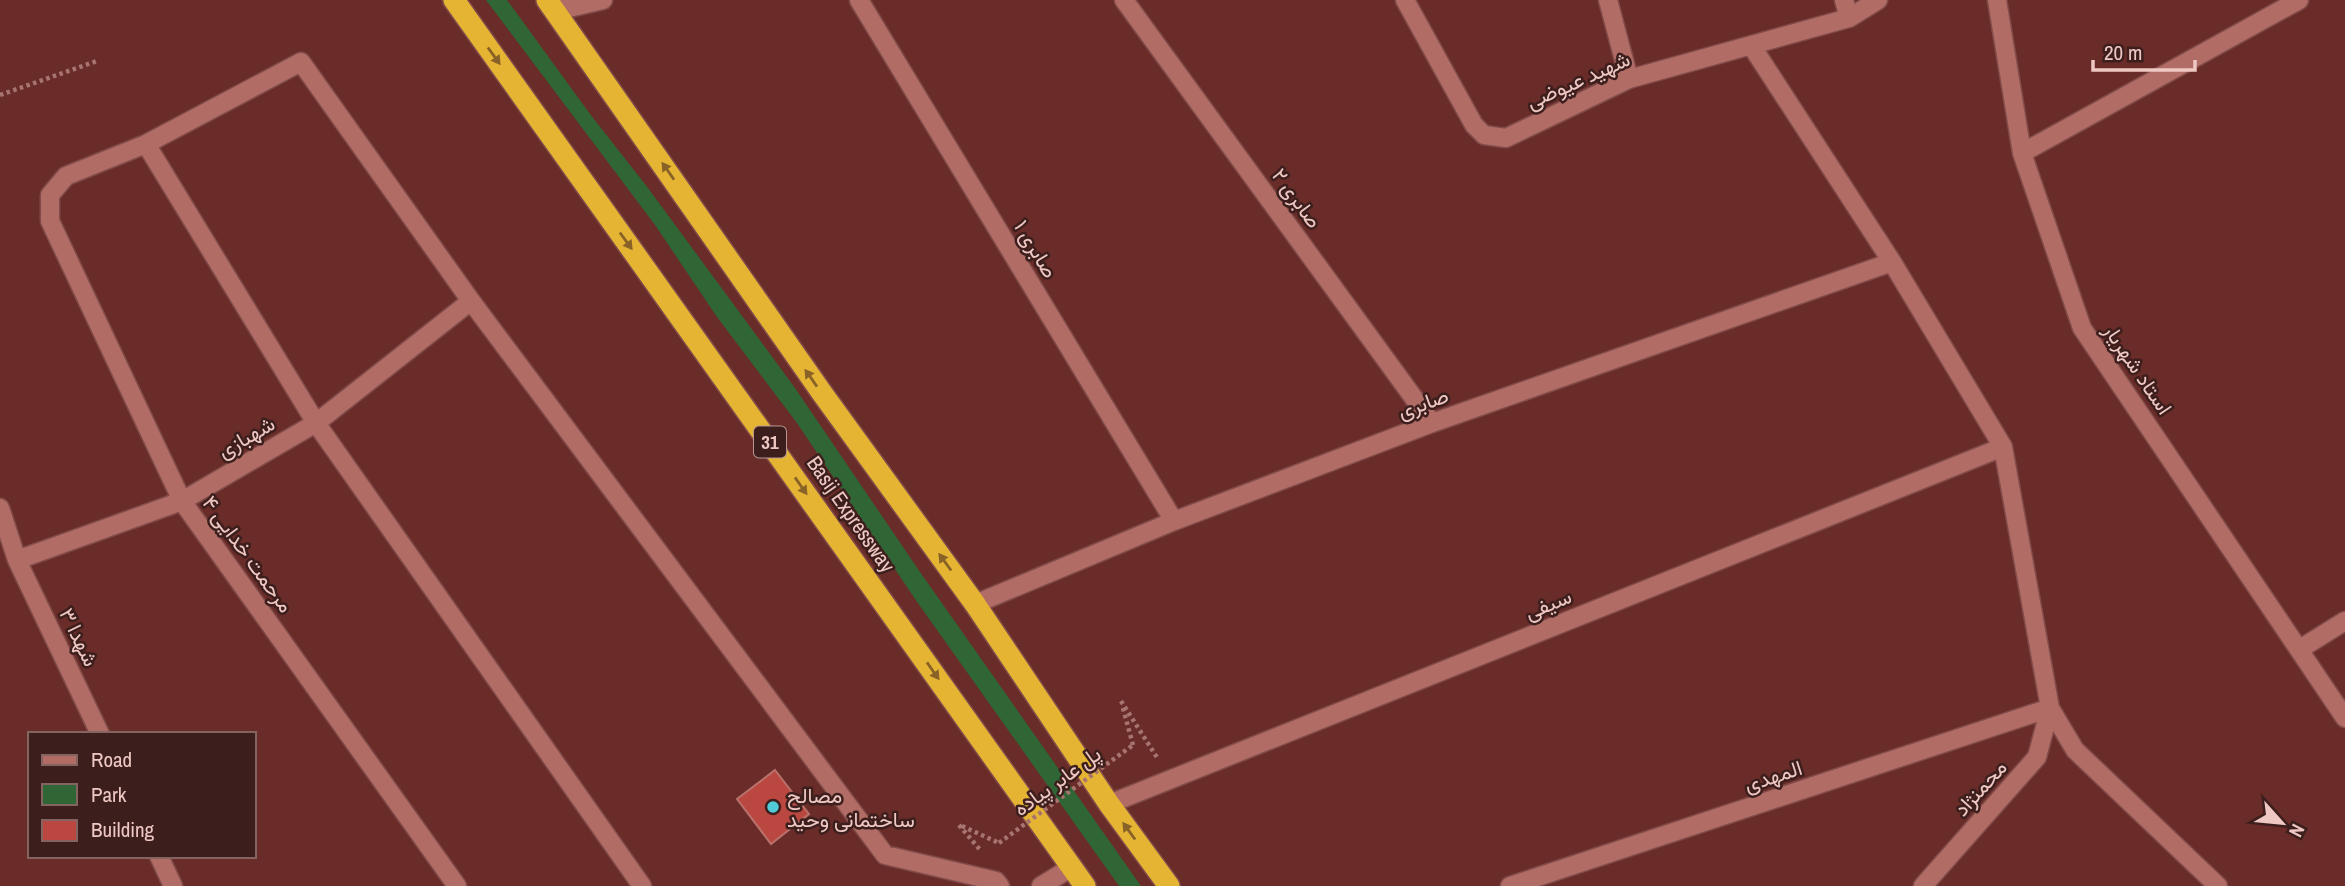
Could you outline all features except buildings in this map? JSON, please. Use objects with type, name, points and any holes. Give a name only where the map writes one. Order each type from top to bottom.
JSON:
[{"type":"highway","name":"Basij Expressway","points":[[454,0],[1085,886]]},
{"type":"highway","points":[[553,4],[822,393],[975,604],[1109,804],[1169,886]]},
{"type":"street","points":[[553,4],[603,0]]},
{"type":"street","name":"صابری ۱","points":[[859,0],[1174,522]]},
{"type":"street","name":"صابری ۲","points":[[1124,0],[1432,423]]},
{"type":"street","name":"شهید عیوضی","points":[[1405,0],[1474,125],[1484,135],[1506,138],[1629,79],[1849,18],[1878,0]]},
{"type":"street","points":[[1608,0],[1629,79]]},
{"type":"street","points":[[1844,0],[1849,18]]},
{"type":"street","name":"استاد شهریار","points":[[1997,0],[2022,153],[2082,328],[2345,718]]},
{"type":"street","points":[[2022,153],[2298,0]]},
{"type":"street","points":[[1751,46],[1892,262],[2003,447],[2050,708],[2075,750],[2218,886]]},
{"type":"street","points":[[642,886],[316,423],[146,144],[301,62],[471,302],[885,855],[996,881],[1000,886]]},
{"type":"street","name":"مرحمت خدایی ۴","points":[[146,144],[66,176],[50,195],[50,221],[182,501],[457,886]]},
{"type":"street","name":"صابری","points":[[975,604],[1174,522],[1432,423],[1892,262]]},
{"type":"street","name":"شهبازی","points":[[16,560],[182,501],[316,423],[471,302]]},
{"type":"street","name":"سیفی","points":[[1109,804],[2003,447]]},
{"type":"street","name":"شهدا ۳","points":[[0,508],[16,560],[99,732]]},
{"type":"street","points":[[2300,649],[2345,621]]},
{"type":"street","name":"المهدی","points":[[1510,886],[2050,708]]},
{"type":"street","name":"محمنژاد","points":[[1923,886],[2037,757],[2050,708]]},
{"type":"street","points":[[160,858],[173,886]]},
{"type":"street","points":[[1041,886],[1072,867]]},
{"type":"path","points":[[0,95],[97,61]]},
{"type":"path","name":"پل عابر پیاده","points":[[959,825],[999,844],[1133,745],[1121,701],[1171,779]]},
{"type":"green space","points":[[486,0],[507,0],[648,188],[795,388],[920,572],[1141,886],[1119,886],[915,599],[797,423],[717,317],[655,225]]},
{"type":"place","name":"مصالح ساختمانی وحید","points":[[773,807]]}]
